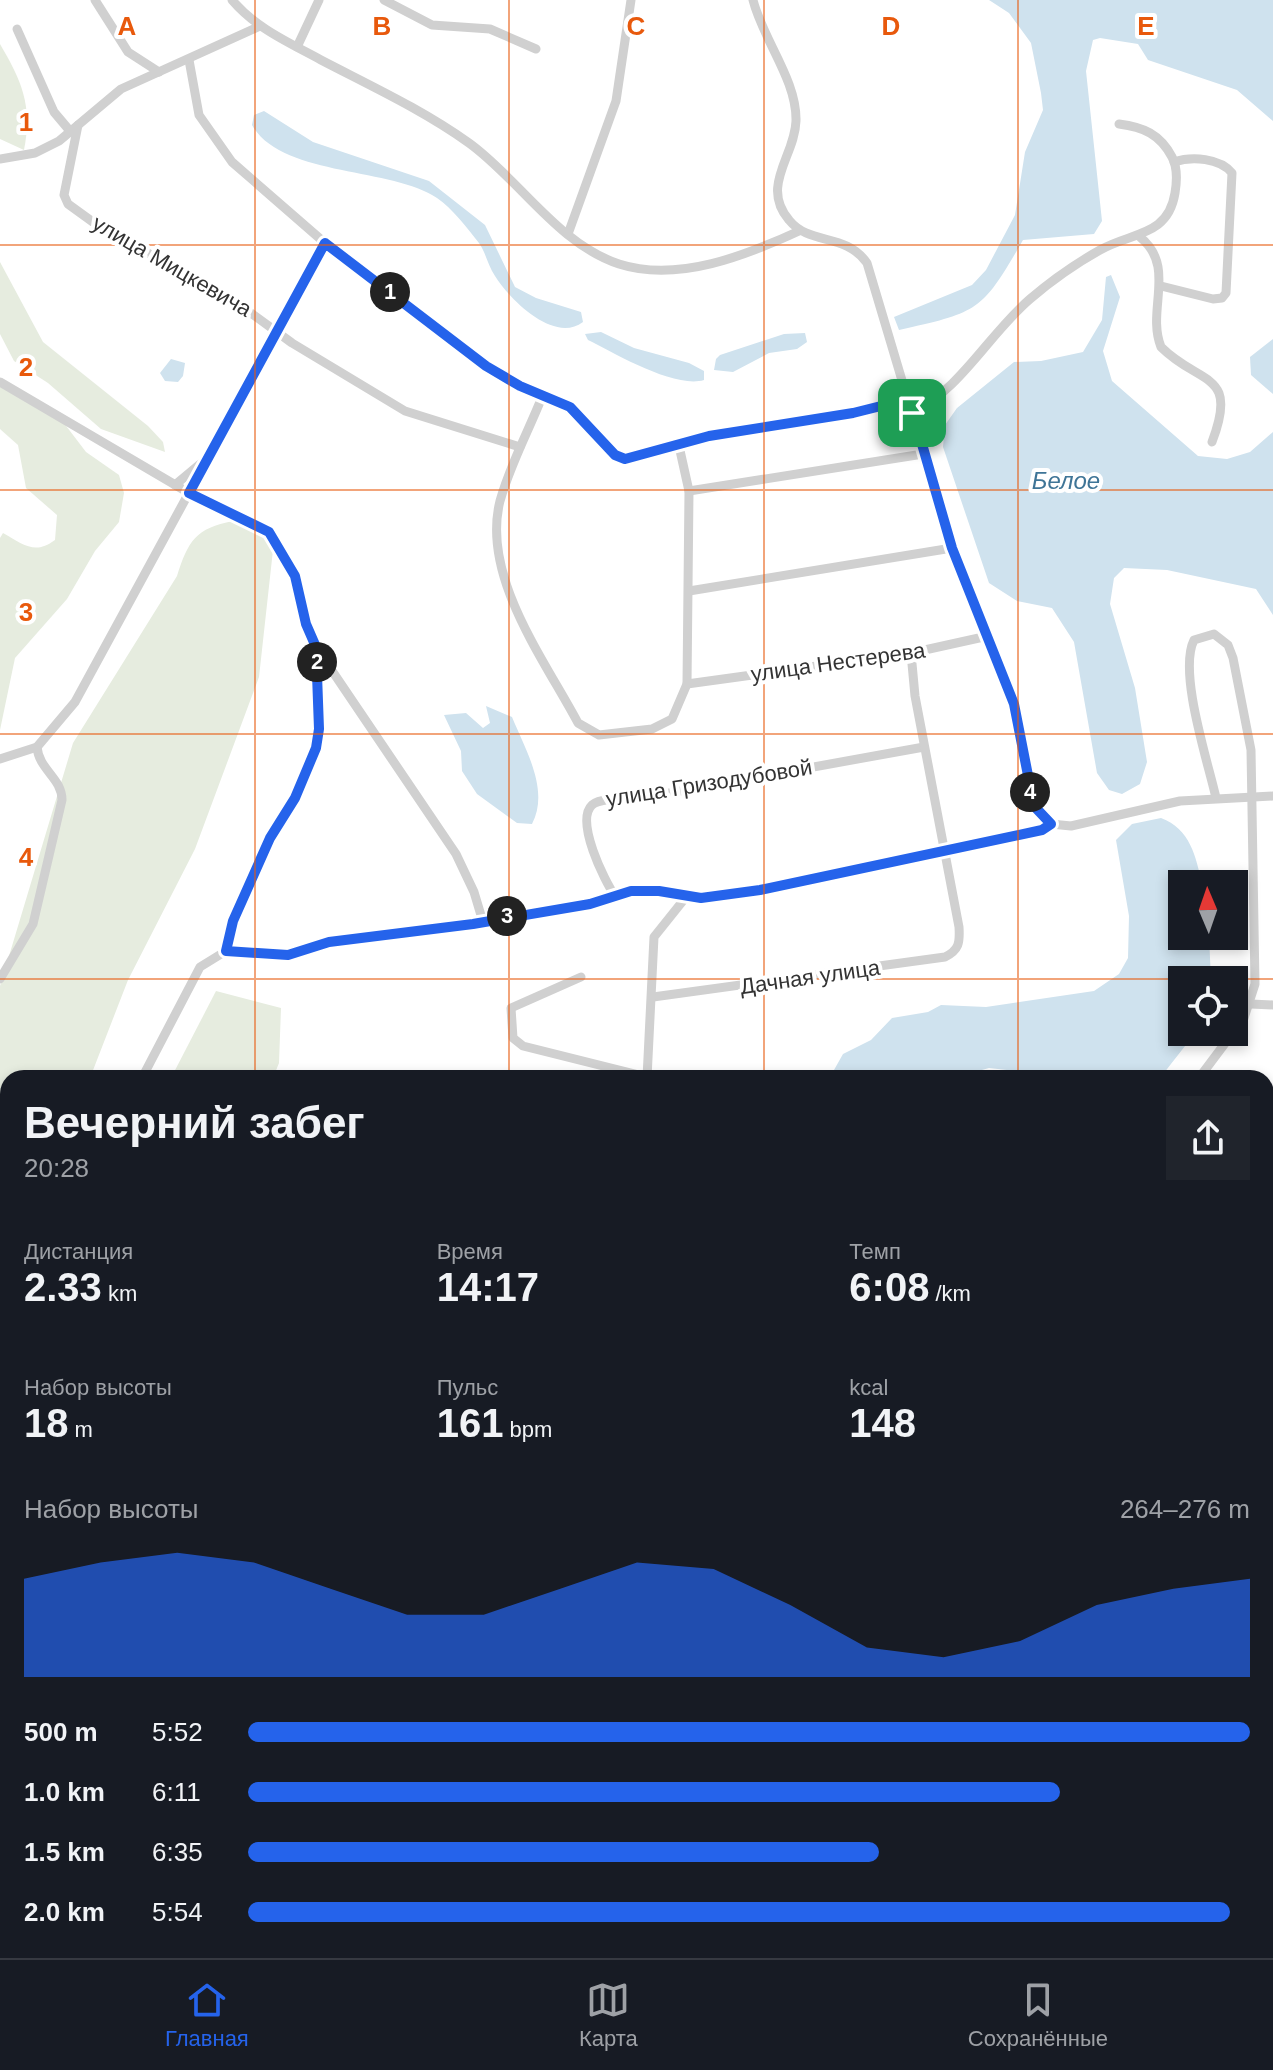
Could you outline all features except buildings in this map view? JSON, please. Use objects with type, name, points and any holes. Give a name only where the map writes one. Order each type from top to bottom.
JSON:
[{"type":"street","points":[[95,0],[128,52],[159,72]]},
{"type":"street","points":[[232,0],[258,27],[469,143],[504,171],[568,234],[617,264],[665,269],[751,254],[799,231]]},
{"type":"street","points":[[297,47],[319,0]]},
{"type":"street","points":[[384,0],[432,25],[490,29],[536,49]]},
{"type":"street","points":[[568,234],[616,101],[631,0]]},
{"type":"street","points":[[753,0],[796,115],[793,138],[777,180],[781,205],[787,218],[799,231],[847,244],[867,263],[952,548],[1014,704],[1034,806],[1051,824]]},
{"type":"street","points":[[0,159],[35,153],[74,128],[121,89],[258,27]]},
{"type":"street","points":[[17,29],[54,112],[74,128]]},
{"type":"street","points":[[189,60],[199,115],[219,147],[325,243],[486,366],[542,397],[570,407],[615,455],[637,458],[709,436],[853,413],[909,399]]},
{"type":"street","points":[[912,413],[945,388],[1038,292],[1101,250],[1124,239],[1140,237],[1157,227],[1171,212],[1176,192],[1174,162],[1150,131],[1119,124]]},
{"type":"street","name":"улица Мицкевича","points":[[74,128],[76,146],[64,186],[68,204],[128,244],[233,300],[405,411],[520,447]]},
{"type":"street","points":[[1161,286],[1213,299],[1226,293],[1232,173],[1215,162],[1193,158],[1174,162]]},
{"type":"street","points":[[1140,237],[1153,251],[1161,286],[1157,329],[1161,347],[1209,379],[1219,390],[1223,409],[1212,442]]},
{"type":"street","points":[[0,759],[37,747],[70,709],[325,243]]},
{"type":"street","points":[[0,382],[189,493],[269,532],[295,576],[306,624],[316,647],[456,854],[474,892],[483,922]]},
{"type":"street","points":[[542,397],[500,503],[498,558],[505,585],[578,723],[599,735],[652,729],[672,719],[687,684],[689,491],[679,446]]},
{"type":"street","points":[[689,491],[923,454]]},
{"type":"street","points":[[175,485],[205,460]]},
{"type":"street","points":[[689,591],[952,548]]},
{"type":"street","points":[[1205,1070],[1231,1038],[1251,1004],[1256,964],[1254,796],[1248,724],[1233,658],[1228,645],[1214,634],[1194,640],[1190,656],[1193,690],[1216,798]]},
{"type":"street","name":"улица Нестерева","points":[[687,684],[911,653],[988,636]]},
{"type":"street","points":[[226,951],[233,921],[270,838],[301,787],[316,748],[319,729],[316,647]]},
{"type":"street","points":[[911,653],[943,850]]},
{"type":"street","points":[[0,979],[33,924],[62,800],[59,783],[40,763],[37,747]]},
{"type":"street","name":"улица Гризодубовой","points":[[615,896],[596,856],[586,817],[589,807],[598,800],[634,799],[924,747]]},
{"type":"street","points":[[146,1070],[200,967],[226,951],[288,955],[329,942],[483,922],[647,890],[686,897],[760,890],[1042,830],[1051,824],[1071,826],[1161,804],[1273,796]]},
{"type":"street","name":"Дачная улица","points":[[653,997],[945,957],[955,952],[960,942],[943,850]]},
{"type":"street","points":[[648,1070],[654,937],[686,897]]},
{"type":"street","points":[[581,977],[511,1008],[513,1038],[523,1046],[616,1070]]},
{"type":"street","points":[[1251,1004],[1273,1005]]},
{"type":"shaded area","points":[[0,44],[14,69],[26,106],[24,150],[0,139]]},
{"type":"shaded area","points":[[0,262],[43,342],[148,426],[163,442],[165,452],[101,429],[48,383],[14,361],[0,334]]},
{"type":"shaded area","points":[[0,384],[57,414],[86,452],[119,475],[124,493],[119,522],[95,551],[67,599],[15,658],[0,730],[0,538],[3,533],[29,547],[41,547],[55,540],[57,515],[26,488],[18,445],[0,429]]},
{"type":"shaded area","points":[[233,521],[258,528],[273,550],[259,677],[195,849],[128,980],[93,1070],[0,1070],[0,986],[73,743],[177,576],[190,545],[202,532]]},
{"type":"shaded area","points":[[216,991],[281,1008],[276,1070],[175,1070]]},
{"type":"water","points":[[989,0],[1273,0],[1273,121],[1237,90],[1148,60],[1138,44],[1100,38],[1093,40],[1086,71],[1102,221],[1094,234],[1023,240],[998,281],[976,305],[947,318],[899,330],[894,317],[972,285],[986,270],[1015,215],[1025,152],[1043,110],[1041,93],[1031,43],[1009,13]]},
{"type":"water","points":[[264,111],[313,142],[429,181],[485,225],[515,287],[536,298],[581,312],[583,322],[572,327],[559,327],[546,323],[522,307],[495,276],[479,243],[437,198],[393,181],[311,163],[266,142],[252,125],[254,115]]},
{"type":"water","name":"Белое","points":[[1111,275],[1120,297],[1103,351],[1112,381],[1198,456],[1227,459],[1250,452],[1273,432],[1273,615],[1256,589],[1167,570],[1124,568],[1114,578],[1110,604],[1135,688],[1147,762],[1140,784],[1122,794],[1109,790],[1097,773],[1074,642],[1052,608],[1017,601],[989,583],[943,447],[945,425],[957,408],[1014,362],[1041,361],[1083,352],[1102,320],[1106,277]]},
{"type":"water","points":[[601,332],[634,348],[689,363],[704,371],[704,380],[661,375],[588,340],[585,334]]},
{"type":"water","points":[[805,333],[807,342],[797,349],[769,353],[733,372],[714,370],[720,355],[784,334]]},
{"type":"water","points":[[1273,339],[1273,394],[1251,375],[1250,357]]},
{"type":"water","points":[[171,359],[185,363],[183,376],[178,382],[165,381],[160,373]]},
{"type":"water","points":[[486,706],[512,717],[529,756],[538,797],[532,824],[517,823],[477,794],[462,771],[461,751],[444,715],[466,713],[483,728],[490,723]]},
{"type":"water","points":[[1161,818],[1185,836],[1199,870],[1168,870],[1168,950],[1210,950],[1210,966],[1168,966],[1168,1046],[1185,1046],[1166,1070],[834,1070],[843,1054],[871,1040],[892,1018],[928,1012],[941,1005],[986,1007],[1094,991],[1119,974],[1128,958],[1129,916],[1116,840],[1132,824]]},
{"type":"route","points":[[325,243],[486,366],[542,397],[570,407],[615,455],[625,459],[709,436],[853,413],[909,399],[912,413],[952,548],[1001,664],[1014,704],[1034,806],[1037,813],[1051,824],[1049,827],[760,890],[701,898],[659,891],[631,891],[590,904],[544,909],[473,924],[329,942],[288,955],[272,957],[226,951],[226,940],[233,921],[270,838],[295,798],[316,748],[319,729],[318,666],[316,647],[306,624],[295,576],[278,544],[260,525],[189,493],[325,243]]}]
